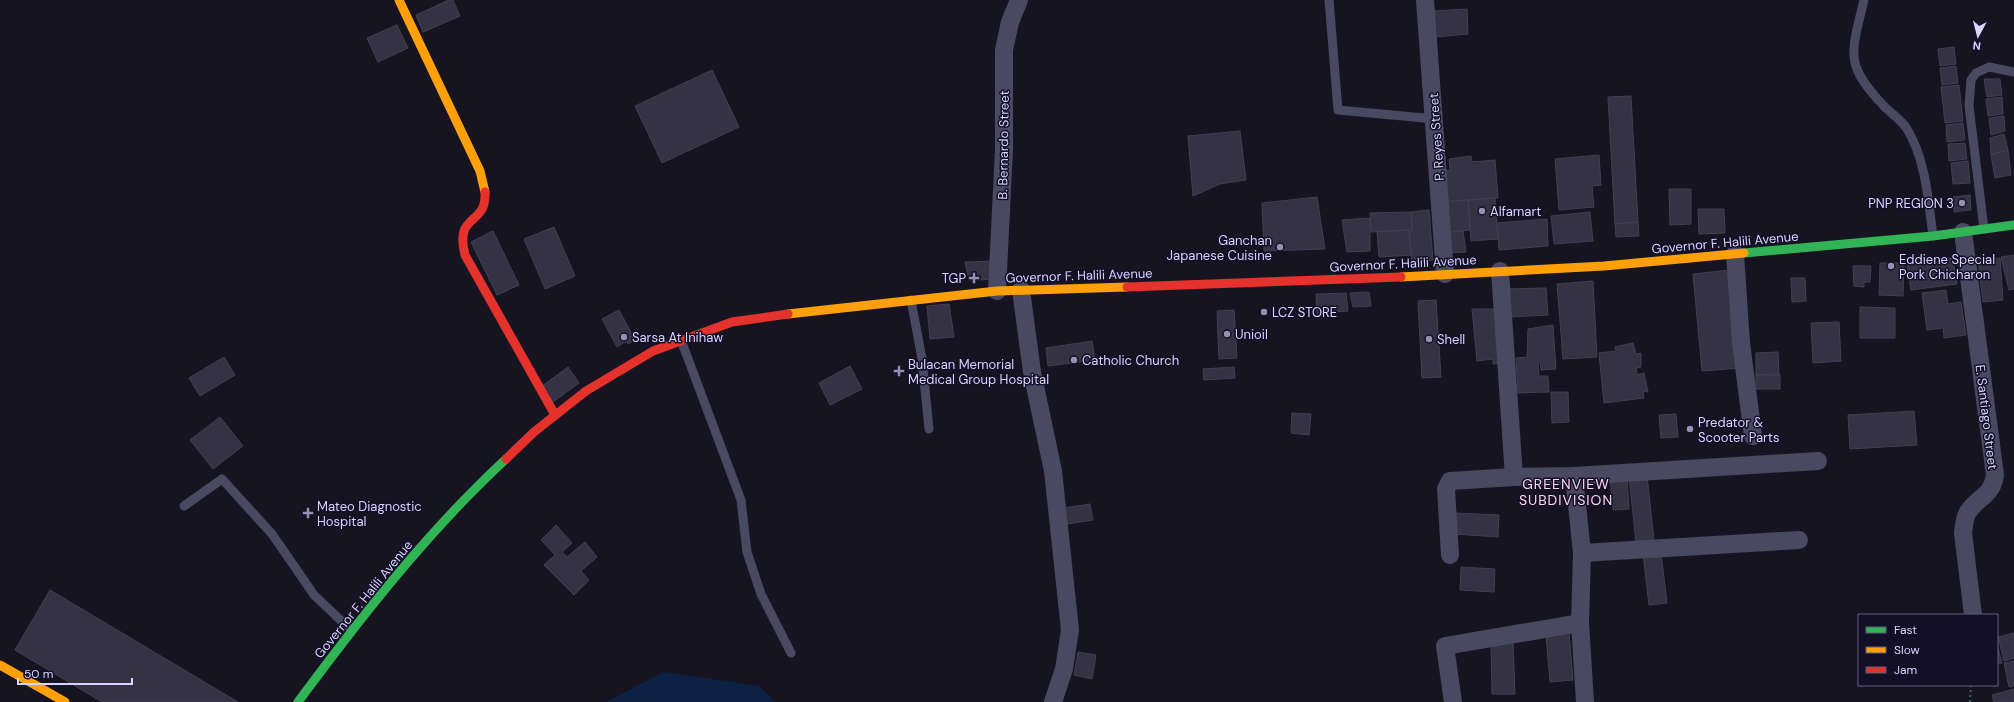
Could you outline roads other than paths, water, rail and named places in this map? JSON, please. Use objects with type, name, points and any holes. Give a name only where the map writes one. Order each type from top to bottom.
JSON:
[{"type":"main road","points":[[399,0],[480,171],[485,188],[485,202],[480,213],[468,222],[463,230],[461,238],[465,255],[555,415]]},
{"type":"main road","name":"Governor F. Halili Avenue","points":[[298,702],[351,630],[435,532],[488,475],[534,432],[609,376],[654,351],[732,322],[806,311],[997,291],[1389,278],[1604,266],[1933,236],[2014,225]]},
{"type":"main road","points":[[0,665],[65,702]]},
{"type":"street","name":"B. Bernardo Street","points":[[997,291],[1004,149],[1004,50],[1010,22],[1019,0]]},
{"type":"street","name":"P. Reyes Street","points":[[1425,0],[1435,119],[1445,274]]},
{"type":"street","name":"E. Santiago Street","points":[[1963,232],[1995,475],[1994,484],[1989,493],[1973,505],[1964,521],[1963,533],[1973,614]]},
{"type":"street","points":[[1735,254],[1741,343],[1753,436]]},
{"type":"street","points":[[1500,271],[1514,477]]},
{"type":"street","points":[[1021,290],[1032,372],[1053,471],[1070,630],[1064,669],[1053,702]]},
{"type":"street","points":[[1450,555],[1446,489],[1450,481],[1514,477],[1574,476],[1818,461]]},
{"type":"street","points":[[1574,476],[1582,553],[1580,623],[1586,702]]},
{"type":"street","points":[[1582,553],[1799,540]]},
{"type":"street","points":[[1453,702],[1445,646],[1580,623]]},
{"type":"lane","points":[[1329,0],[1338,110],[1435,119]]},
{"type":"lane","points":[[1864,0],[1853,48],[1854,63],[1872,94],[1907,128],[1920,160],[1925,180],[1933,236]]},
{"type":"lane","points":[[1984,229],[1969,106],[1971,80],[1976,73],[1989,67],[2014,72]]},
{"type":"lane","points":[[910,300],[922,360],[929,430]]},
{"type":"lane","points":[[681,340],[741,500],[747,552],[761,594],[791,653]]},
{"type":"lane","points":[[184,506],[222,479],[272,534],[314,595],[351,630]]},
{"type":"water","points":[[664,672],[759,686],[776,702],[606,702]]},
{"type":"place","name":"PNP REGION 3","points":[[1962,203]]},
{"type":"place","name":"Alfamart","points":[[1482,211]]},
{"type":"place","name":"Ganchan Japanese Cuisine","points":[[1280,247]]},
{"type":"place","name":"Eddiene Special Pork Chicharon","points":[[1891,266]]},
{"type":"place","name":"TGP","points":[[974,278]]},
{"type":"place","name":"LCZ STORE","points":[[1264,312]]},
{"type":"place","name":"Unioil","points":[[1227,334]]},
{"type":"place","name":"Sarsa At Inihaw","points":[[624,337]]},
{"type":"place","name":"Shell","points":[[1429,339]]},
{"type":"place","name":"Catholic Church","points":[[1074,360]]},
{"type":"place","name":"Bulacan Memorial Medical Group Hospital","points":[[899,371]]},
{"type":"place","name":"Predator & Scooter Parts","points":[[1690,429]]},
{"type":"place","name":"Mateo Diagnostic Hospital","points":[[308,513]]},
{"type":"district","name":"GREENVIEW SUBDIVISION","points":[[1566,492]]}]
